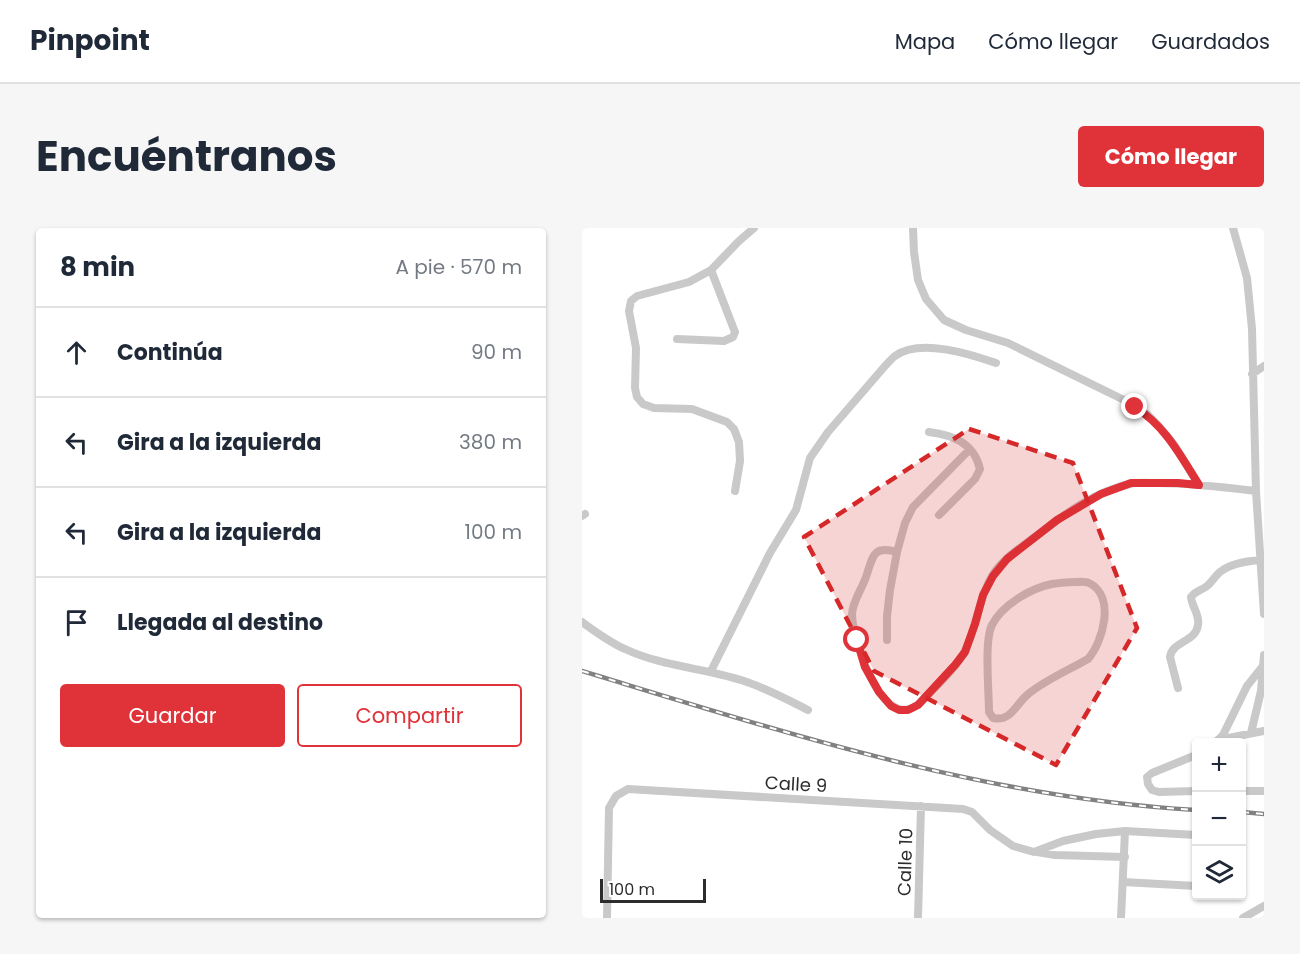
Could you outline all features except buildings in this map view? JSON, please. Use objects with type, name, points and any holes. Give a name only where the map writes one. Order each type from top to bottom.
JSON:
[{"type":"street","points":[[735,491],[740,461],[739,442],[734,429],[727,422],[692,409],[654,408],[643,404],[637,397],[635,388],[636,348],[629,310],[631,302],[637,296],[689,282],[711,270],[754,228]]},
{"type":"street","points":[[913,228],[918,280],[926,299],[945,320],[966,330],[1008,344],[1122,399],[1158,425],[1175,446],[1199,485]]},
{"type":"street","points":[[1233,228],[1247,278],[1252,329],[1256,491],[1262,545],[1264,614]]},
{"type":"street","points":[[677,339],[724,341],[734,337],[734,327],[711,270]]},
{"type":"street","points":[[711,671],[770,553],[796,510],[810,458],[828,432],[885,366],[895,356],[919,348],[955,351],[996,363]]},
{"type":"street","points":[[1252,374],[1264,366]]},
{"type":"street","points":[[929,432],[954,437],[964,442],[980,469],[939,515]]},
{"type":"street","points":[[887,640],[890,590],[905,523],[913,507],[970,449]]},
{"type":"street","points":[[897,552],[886,549],[874,554],[852,615],[865,667],[879,692],[891,706],[899,710],[908,710],[918,705],[965,652],[983,595],[993,576],[1007,559],[1057,520],[1101,494],[1131,483],[1178,483],[1256,491]]},
{"type":"street","points":[[1178,687],[1170,652],[1195,634],[1198,629],[1198,617],[1191,597],[1194,592],[1209,585],[1224,569],[1237,563],[1261,560]]},
{"type":"street","points":[[1088,582],[1099,592],[1105,605],[1104,622],[1094,652],[1088,659],[1028,694],[1009,716],[999,719],[993,718],[989,712],[987,649],[991,625],[1005,608],[1027,592],[1050,584],[1088,582]]},
{"type":"street","points":[[977,618],[991,625]]},
{"type":"street","points":[[582,622],[602,637],[626,650],[661,662],[711,671],[763,688],[808,710]]},
{"type":"street","points":[[1251,734],[1261,691],[1264,655]]},
{"type":"street","points":[[1220,738],[1247,686],[1263,666]]},
{"type":"street","points":[[1232,738],[1264,731]]},
{"type":"street","points":[[1192,757],[1152,773],[1148,777],[1148,784],[1152,790],[1159,792],[1192,791]]},
{"type":"street","name":"Calle 9","points":[[607,918],[609,808],[616,796],[628,789],[963,809],[972,812],[990,830],[1013,846],[1034,852]]},
{"type":"street","points":[[1246,791],[1264,792]]},
{"type":"street","name":"Calle 10","points":[[918,918],[921,806]]},
{"type":"street","points":[[1121,918],[1125,831]]},
{"type":"street","points":[[1034,852],[1096,834],[1125,831],[1192,835]]},
{"type":"street","points":[[1034,852],[1055,855],[1125,857]]},
{"type":"street","points":[[1123,882],[1192,886]]},
{"type":"street","points":[[1245,917],[1264,906]]},
{"type":"highlighted area","points":[[969,429],[1073,463],[1137,628],[1056,765],[874,671],[804,537]]},
{"type":"railway","points":[[582,671],[809,739],[962,777],[1040,792],[1118,803],[1192,810]]},
{"type":"railway","points":[[1246,812],[1264,814]]},
{"type":"route","points":[[857,640],[865,667],[879,692],[891,706],[899,710],[908,710],[918,705],[965,652],[983,595],[993,576],[1007,559],[1057,520],[1101,494],[1131,483],[1199,485],[1175,446],[1158,425],[1135,407]]}]
